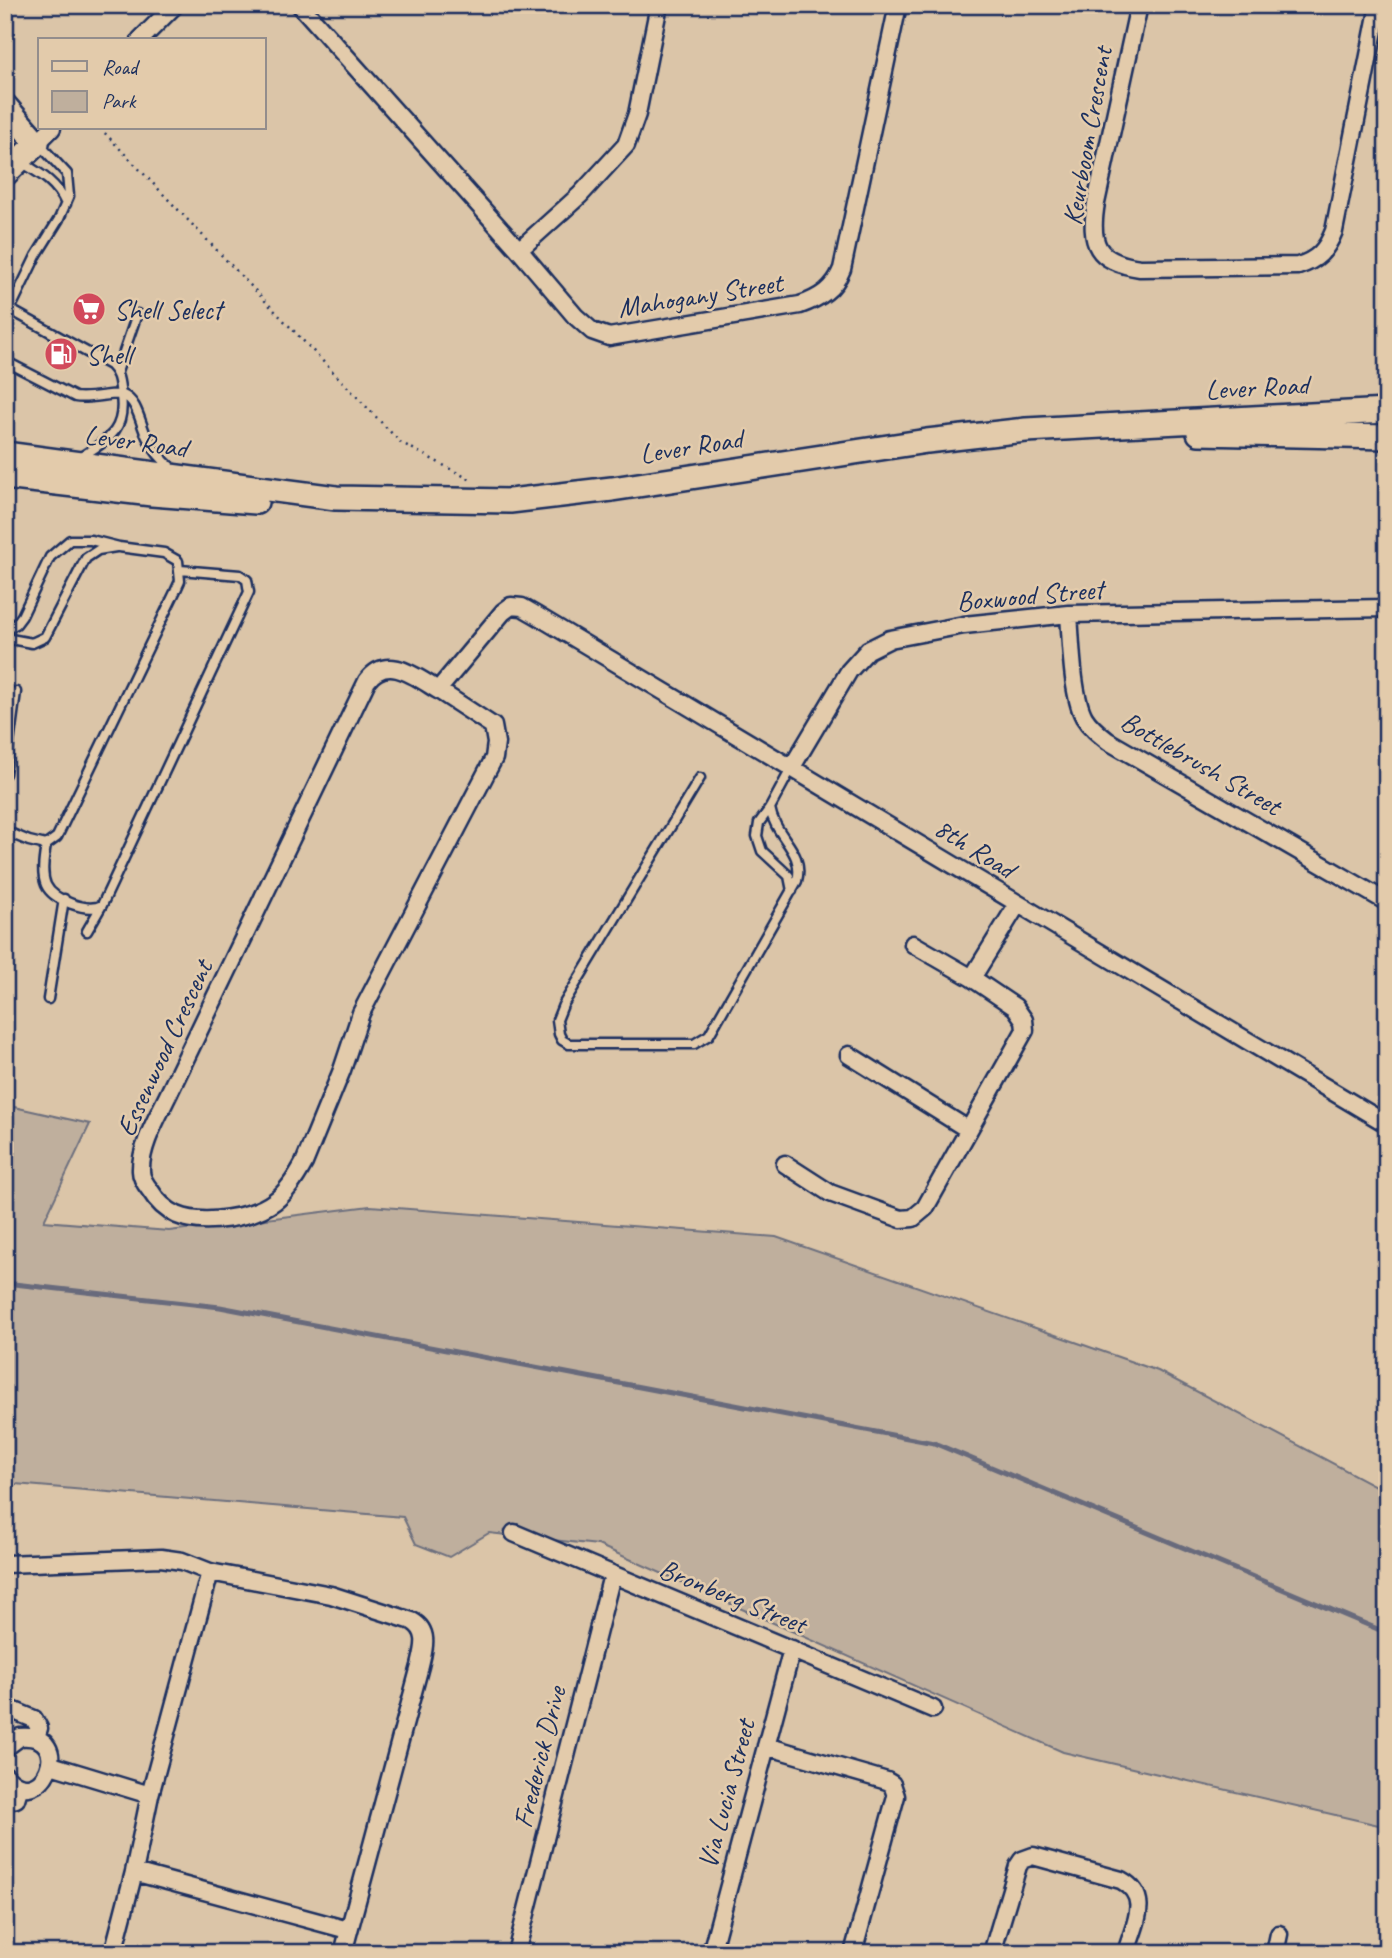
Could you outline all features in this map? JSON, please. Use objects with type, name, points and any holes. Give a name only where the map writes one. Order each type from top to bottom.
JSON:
[{"type":"main road","points":[[5,106],[38,130]]},
{"type":"main road","points":[[12,167],[45,135]]},
{"type":"main road","name":"Lever Road","points":[[5,454],[335,498],[510,501],[612,489],[927,441],[1027,430],[1387,411]]},
{"type":"main road","name":"Lever Road","points":[[5,477],[152,494],[337,508],[520,508],[592,501],[930,450],[1029,438],[1189,433],[1387,437]]},
{"type":"street","points":[[142,38],[175,5]]},
{"type":"street","name":"Mahogany Street","points":[[300,5],[575,316],[601,335],[628,334],[800,305],[817,299],[837,281],[842,269],[898,5]]},
{"type":"street","points":[[519,250],[580,195],[626,145],[637,114],[659,5]]},
{"type":"street","name":"Keurboom Crescent","points":[[1139,5],[1096,203],[1093,235],[1098,250],[1110,259],[1121,265],[1140,268],[1298,267],[1322,254],[1334,231],[1379,5]]},
{"type":"street","name":"8th Road","points":[[438,690],[508,607],[522,607],[1387,1124]]},
{"type":"street","name":"Boxwood Street","points":[[792,767],[849,671],[876,644],[890,639],[964,625],[1069,614],[1387,608]]},
{"type":"street","name":"Bottlebrush Street","points":[[1069,614],[1077,690],[1084,717],[1096,731],[1119,747],[1387,902]]},
{"type":"street","name":"Essenwood Crescent","points":[[390,667],[411,674],[438,690],[493,726],[496,743],[494,758],[361,1013],[342,1070],[304,1163],[277,1200],[265,1208],[236,1218],[214,1220],[179,1216],[154,1197],[145,1184],[141,1173],[144,1150],[367,681],[379,668],[390,667]]},
{"type":"street","points":[[972,978],[1017,905]]},
{"type":"street","points":[[785,1164],[830,1193],[883,1213],[908,1220],[925,1208],[1025,1030],[1020,1012],[972,978],[913,944]]},
{"type":"street","points":[[849,1055],[969,1130]]},
{"type":"street","name":"Bronberg Street","points":[[514,1533],[933,1709]]},
{"type":"street","points":[[5,1564],[168,1558],[210,1572],[331,1595],[412,1620],[422,1629],[425,1643],[420,1666],[343,1953]]},
{"type":"street","points":[[113,1953],[150,1795],[210,1572]]},
{"type":"street","name":"Frederick Drive","points":[[516,1953],[612,1575]]},
{"type":"street","name":"Via Lucia Street","points":[[710,1953],[792,1649]]},
{"type":"street","points":[[5,1707],[34,1719],[38,1728],[36,1738]]},
{"type":"street","points":[[5,1775],[12,1783],[20,1786],[36,1785],[43,1780],[51,1765],[48,1749],[36,1738],[20,1737],[8,1743]]},
{"type":"street","points":[[766,1746],[887,1781],[895,1789],[897,1796],[853,1953]]},
{"type":"street","points":[[51,1765],[150,1795]]},
{"type":"street","points":[[5,1802],[16,1799],[20,1786]]},
{"type":"street","points":[[992,1953],[1018,1866],[1022,1860],[1033,1856],[1121,1880],[1132,1886],[1140,1902],[1126,1953]]},
{"type":"street","points":[[134,1872],[348,1930]]},
{"type":"street","points":[[1275,1953],[1279,1934]]},
{"type":"lane","points":[[5,320],[66,204],[70,190],[67,174],[45,135]]},
{"type":"lane","points":[[12,167],[48,179],[60,190],[66,204]]},
{"type":"lane","points":[[9,309],[110,365],[117,372]]},
{"type":"lane","points":[[73,462],[116,432],[122,415],[117,372],[137,314]]},
{"type":"lane","points":[[5,361],[75,397],[86,399],[120,393],[133,403],[146,436],[157,452],[181,477]]},
{"type":"lane","points":[[5,630],[16,624],[22,616],[40,575],[59,547],[70,540],[78,538],[164,553],[178,561],[180,581],[57,837],[46,845],[5,831]]},
{"type":"lane","points":[[5,638],[32,643],[45,637],[86,558],[98,550],[119,547]]},
{"type":"lane","points":[[87,932],[249,592],[247,580],[240,575],[180,570]]},
{"type":"lane","points":[[5,774],[16,692]]},
{"type":"lane","name":"Boxwood Street","points":[[792,767],[759,823],[759,845],[789,876],[792,891]]},
{"type":"lane","points":[[700,778],[563,1005],[557,1020],[559,1034],[562,1040],[569,1044],[694,1044],[709,1035],[797,881],[799,864],[772,820],[770,808]]},
{"type":"lane","points":[[46,845],[44,877],[49,890],[89,909],[102,905]]},
{"type":"lane","points":[[48,999],[64,899]]},
{"type":"path","points":[[102,130],[400,442],[473,481]]},
{"type":"green space","points":[[5,1105],[90,1124],[44,1221],[169,1231],[370,1206],[776,1237],[1158,1371],[1387,1492],[1387,1827],[1063,1752],[598,1545],[489,1533],[449,1557],[416,1544],[403,1517],[5,1481]]},
{"type":"waterway","points":[[5,1283],[220,1307],[934,1443],[1387,1633]]},
{"type":"place","name":"Shell Select","points":[[89,309]]},
{"type":"place","name":"Shell","points":[[61,354]]}]
